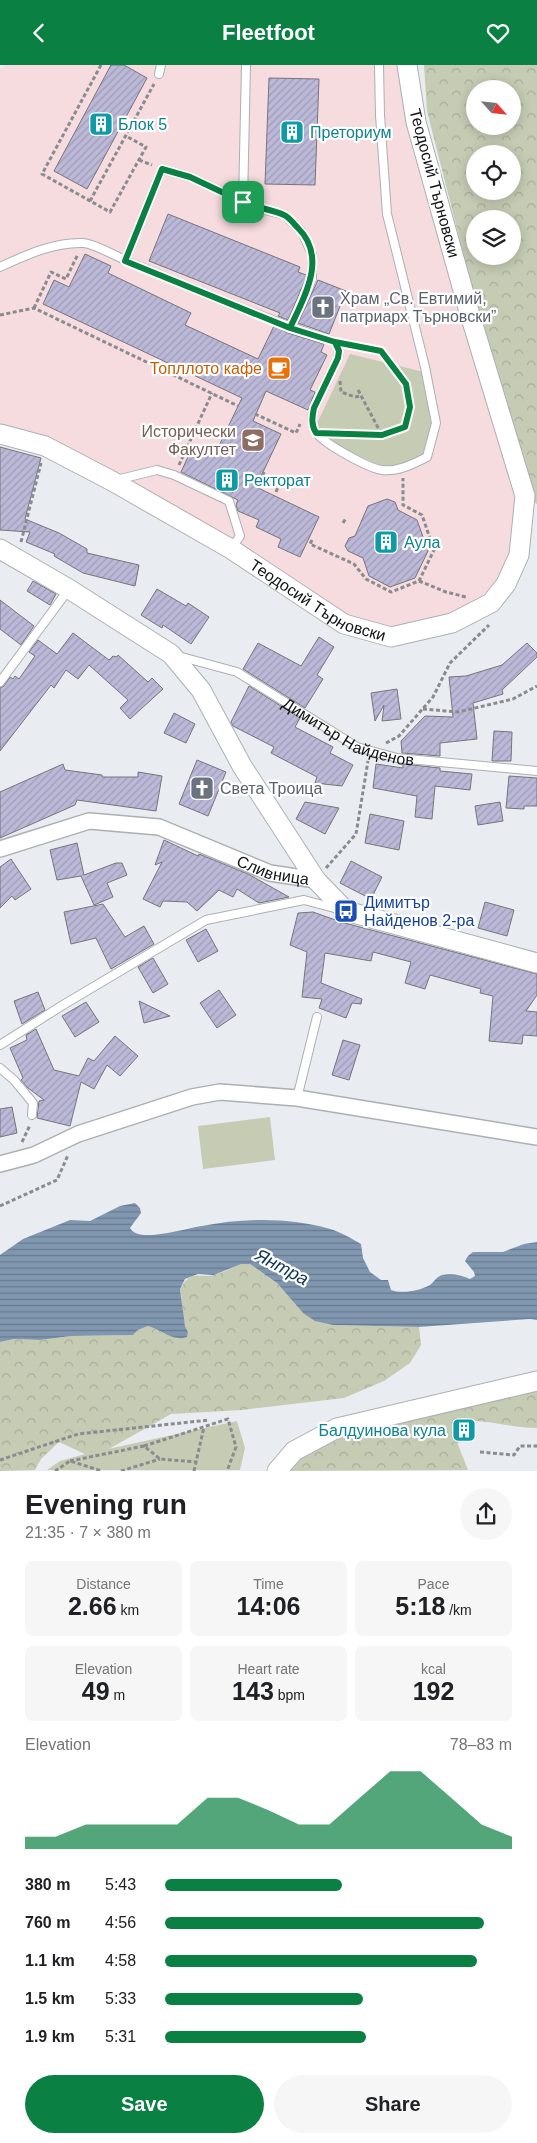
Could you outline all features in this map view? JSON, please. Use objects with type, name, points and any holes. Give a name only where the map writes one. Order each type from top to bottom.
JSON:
[{"type":"street","name":"Теодосий Търновски","points":[[0,434],[45,446],[112,481],[231,549],[344,624],[391,637],[452,623],[492,603],[506,584],[519,555],[525,496],[468,308],[416,122],[407,65]]},
{"type":"street","name":"Димитър Найденов","points":[[0,549],[17,557],[171,654],[201,690],[242,766],[316,880]]},
{"type":"street","name":"Сливница","points":[[2,850],[89,821],[159,827],[270,873],[316,880],[346,911]]},
{"type":"street","points":[[346,911],[537,963]]},
{"type":"street","points":[[6,1163],[34,1155],[78,1134],[192,1097],[220,1092],[298,1099],[537,1137]]},
{"type":"street","points":[[277,1471],[294,1451],[337,1428],[537,1381]]},
{"type":"lane","points":[[160,74],[161,65]]},
{"type":"lane","points":[[243,202],[246,65]]},
{"type":"lane","points":[[0,267],[38,251],[61,244],[86,243],[125,261],[290,328],[335,342],[339,351],[338,358],[312,416],[313,429],[316,433],[332,448],[382,470],[404,468],[427,457],[436,423],[425,367],[387,214],[380,115],[379,65]]},
{"type":"lane","points":[[125,261],[162,169],[190,177],[257,208],[285,215],[302,232],[312,254],[312,279],[290,328]]},
{"type":"lane","points":[[112,481],[157,470],[174,475],[228,501],[240,535],[231,549]]},
{"type":"lane","points":[[0,682],[69,589]]},
{"type":"lane","name":"Димитър Найденов","points":[[171,654],[237,672],[357,747],[397,759],[537,771]]},
{"type":"lane","points":[[0,1045],[63,1005],[206,920],[304,900],[346,911]]},
{"type":"lane","points":[[298,1099],[317,1017]]},
{"type":"lane","points":[[0,1068],[14,1080],[33,1103],[32,1115]]},
{"type":"path","points":[[101,65],[42,175],[110,212],[146,147],[126,136]]},
{"type":"path","points":[[90,201],[160,74]]},
{"type":"path","points":[[34,308],[51,272],[66,279],[80,252],[61,244]]},
{"type":"path","points":[[0,315],[34,308],[238,405]]},
{"type":"path","points":[[316,433],[382,435],[405,427],[410,407],[406,384],[381,351],[335,342]]},
{"type":"path","points":[[338,358],[341,392],[354,397],[361,396]]},
{"type":"path","points":[[358,390],[382,435]]},
{"type":"path","points":[[174,475],[212,393]]},
{"type":"path","points":[[255,414],[296,433]]},
{"type":"path","points":[[17,557],[45,446]]},
{"type":"path","points":[[404,468],[403,505],[422,515],[434,550],[419,581]]},
{"type":"path","points":[[276,492],[278,487]]},
{"type":"path","points":[[343,523],[346,518]]},
{"type":"path","points":[[312,540],[310,544],[354,564],[366,579],[391,591],[419,581],[446,592],[492,603]]},
{"type":"path","points":[[316,880],[356,834],[370,751],[400,736],[433,697],[450,663],[491,622]]},
{"type":"path","points":[[422,709],[458,712],[513,699],[537,686]]},
{"type":"path","points":[[6,1163],[29,1128],[32,1115]]},
{"type":"path","points":[[0,1206],[57,1180],[78,1134]]},
{"type":"path","points":[[55,1471],[70,1461],[144,1446],[228,1419],[236,1447],[227,1471]]},
{"type":"path","points":[[0,1460],[78,1434],[209,1420]]},
{"type":"path","points":[[194,1471],[204,1427]]},
{"type":"path","points":[[144,1446],[160,1459]]},
{"type":"path","points":[[480,1452],[514,1455],[520,1446],[537,1446]]},
{"type":"path","points":[[121,1471],[160,1459],[197,1463]]},
{"type":"path","points":[[70,1461],[102,1471]]},
{"type":"path","points":[[62,1465],[64,1471]]},
{"type":"shaded area","points":[[6,65],[407,65],[525,496],[519,555],[491,603],[391,637],[344,624],[112,481],[0,434],[0,69]]},
{"type":"green space","points":[[424,65],[537,65],[537,504],[525,496],[466,265],[521,265],[521,210],[466,210],[466,264],[427,111]]},
{"type":"green space","points":[[350,354],[424,372],[433,422],[424,457],[401,465],[381,466],[312,434]]},
{"type":"green space","points":[[270,1117],[275,1160],[203,1169],[198,1126]]},
{"type":"green space","points":[[241,1264],[250,1264],[277,1283],[303,1313],[333,1325],[419,1327],[421,1345],[410,1363],[384,1381],[344,1398],[242,1410],[171,1414],[107,1450],[85,1454],[59,1442],[41,1459],[35,1470],[0,1471],[0,1342],[14,1339],[40,1340],[71,1336],[133,1335],[138,1330],[148,1326],[177,1338],[187,1337],[188,1332],[183,1316],[180,1289],[184,1283],[187,1279],[194,1276],[214,1275]]},
{"type":"green space","points":[[537,1381],[537,1428],[474,1421],[453,1422],[457,1442],[468,1470],[277,1471],[337,1428]]},
{"type":"green space","points":[[237,1421],[245,1448],[240,1470],[47,1470],[60,1461],[85,1454]]},
{"type":"water","name":"Янтра","points":[[135,1203],[140,1208],[141,1213],[130,1228],[135,1233],[142,1235],[163,1234],[218,1223],[250,1220],[299,1222],[334,1230],[361,1244],[363,1258],[370,1272],[381,1280],[388,1280],[391,1290],[400,1292],[426,1287],[442,1275],[463,1276],[470,1279],[475,1276],[474,1272],[465,1261],[473,1252],[503,1252],[524,1244],[537,1242],[537,1320],[419,1327],[333,1325],[315,1321],[303,1313],[277,1283],[250,1264],[241,1264],[214,1275],[198,1274],[185,1279],[180,1289],[185,1326],[188,1332],[187,1337],[172,1337],[148,1326],[138,1330],[133,1335],[71,1336],[40,1340],[14,1339],[0,1342],[0,1255],[23,1239],[70,1220],[90,1221],[120,1206]]},
{"type":"building","name":"Блок 5","points":[[111,65],[124,65],[147,78],[87,189],[54,171]]},
{"type":"building","name":"Преториум","points":[[269,78],[319,79],[315,185],[265,184]]},
{"type":"building","points":[[168,214],[300,267],[298,272],[306,275],[306,278],[288,320],[278,316],[280,313],[149,261]]},
{"type":"building","points":[[85,254],[111,266],[108,273],[191,313],[185,325],[258,359],[274,326],[288,333],[324,344],[321,352],[327,355],[310,390],[315,392],[308,410],[266,391],[253,421],[281,434],[256,487],[319,517],[300,557],[278,547],[281,539],[256,527],[259,520],[238,511],[236,505],[238,500],[181,472],[193,446],[214,456],[242,398],[43,304],[54,280],[69,287]]},
{"type":"building","name":"Храм „Св. Евтимий, патриарх Търновски”","points":[[318,280],[346,291],[329,334],[298,323]]},
{"type":"building","points":[[0,447],[41,458],[25,519],[59,533],[87,549],[87,553],[139,565],[135,586],[83,573],[54,556],[55,554],[26,542],[30,532],[0,530]]},
{"type":"building","name":"Аула","points":[[387,499],[395,502],[398,510],[417,520],[428,551],[415,578],[390,587],[369,576],[363,558],[348,551],[345,546],[349,538],[355,536],[368,506]]},
{"type":"building","points":[[33,581],[56,594],[50,605],[27,591]]},
{"type":"building","points":[[157,589],[186,606],[188,603],[209,617],[191,644],[163,625],[162,628],[141,615]]},
{"type":"building","points":[[0,600],[34,626],[21,645],[0,629]]},
{"type":"building","points":[[73,633],[109,660],[113,656],[117,657],[118,655],[148,682],[152,678],[163,689],[130,719],[120,708],[128,700],[89,665],[78,679],[66,670],[54,688],[51,685],[0,751],[0,688],[4,686],[10,677],[13,679],[15,676],[19,679],[35,656],[29,652],[38,640],[57,654]]},
{"type":"building","points":[[319,637],[334,647],[317,675],[323,679],[305,708],[243,669],[258,643],[301,666]]},
{"type":"building","points":[[527,643],[537,653],[537,657],[502,690],[503,694],[473,703],[477,739],[440,743],[440,756],[402,753],[401,741],[425,716],[453,717],[449,677],[466,676],[502,665]]},
{"type":"building","points":[[249,686],[300,718],[295,727],[333,747],[330,753],[353,765],[342,786],[315,783],[317,777],[271,753],[274,747],[233,726],[231,722]]},
{"type":"building","points":[[397,689],[401,719],[382,721],[384,705],[375,721],[371,693]]},
{"type":"building","points":[[174,713],[195,724],[186,743],[164,733]]},
{"type":"building","points":[[494,731],[512,732],[511,761],[492,761]]},
{"type":"building","name":"Света Троица","points":[[197,760],[226,772],[208,816],[179,804]]},
{"type":"building","points":[[63,764],[65,770],[102,775],[102,777],[138,777],[138,772],[162,776],[156,811],[77,800],[75,805],[0,838],[0,792]]},
{"type":"building","points":[[376,764],[403,768],[403,764],[440,768],[440,771],[472,774],[470,790],[435,786],[432,819],[415,817],[417,796],[373,788]]},
{"type":"building","points":[[509,776],[537,778],[537,806],[524,806],[524,809],[506,808]]},
{"type":"building","points":[[305,802],[339,808],[325,834],[296,819]]},
{"type":"building","points":[[500,802],[503,821],[478,825],[475,806]]},
{"type":"building","points":[[370,814],[404,821],[399,850],[365,843]]},
{"type":"building","points":[[164,840],[198,856],[199,854],[248,874],[289,897],[259,903],[237,889],[233,897],[219,890],[197,911],[187,902],[163,901],[160,907],[143,899],[162,862],[155,865]]},
{"type":"building","points":[[77,843],[84,875],[116,863],[122,863],[127,875],[107,883],[113,897],[94,905],[81,876],[57,880],[50,850]]},
{"type":"building","points":[[11,859],[31,889],[15,900],[12,896],[0,908],[0,867]]},
{"type":"building","points":[[351,861],[382,877],[371,899],[340,883]]},
{"type":"building","points":[[485,902],[514,910],[507,936],[478,928]]},
{"type":"building","points":[[103,904],[125,937],[144,926],[154,944],[111,969],[96,938],[71,944],[64,912]]},
{"type":"building","points":[[313,912],[341,922],[537,974],[537,995],[526,1011],[537,1012],[537,1036],[523,1035],[522,1044],[489,1041],[493,996],[480,993],[481,989],[430,975],[425,989],[405,983],[411,962],[373,952],[371,961],[325,953],[321,983],[362,999],[361,1004],[352,1003],[346,1018],[319,1008],[322,999],[302,997],[307,952],[290,945],[298,913]]},
{"type":"building","points":[[206,929],[218,951],[198,962],[186,940]]},
{"type":"building","points":[[153,958],[168,984],[153,993],[138,967]]},
{"type":"building","points":[[219,990],[236,1015],[217,1028],[200,1003]]},
{"type":"building","points":[[38,992],[45,1010],[22,1024],[14,1001]]},
{"type":"building","points":[[139,1001],[170,1016],[144,1023]]},
{"type":"building","points":[[86,1002],[99,1022],[75,1037],[62,1016]]},
{"type":"building","points":[[36,1029],[54,1070],[79,1076],[88,1058],[94,1061],[115,1036],[138,1056],[120,1076],[107,1065],[94,1089],[81,1082],[70,1126],[37,1118],[39,1101],[44,1100],[21,1080],[23,1078],[10,1048],[27,1040],[26,1035]]},
{"type":"building","points":[[343,1040],[360,1045],[349,1080],[332,1075]]},
{"type":"building","points":[[12,1107],[17,1133],[0,1137],[0,1109]]},
{"type":"building","name":"Балдуинова кула","points":[[471,1419],[474,1439],[457,1442],[453,1422]]},
{"type":"place","name":"Блок 5","points":[[101,124]]},
{"type":"place","name":"Преториум","points":[[292,132]]},
{"type":"place","name":"Храм „Св. Евтимий, патриарх Търновски”","points":[[323,307]]},
{"type":"place","name":"Топллото кафе","points":[[279,368]]},
{"type":"place","name":"Исторически Факултет","points":[[253,440]]},
{"type":"place","name":"Ректорат","points":[[227,480]]},
{"type":"place","name":"Аула","points":[[386,542]]},
{"type":"place","name":"Света Троица","points":[[202,788]]},
{"type":"place","name":"Димитър Найденов 2-ра","points":[[346,911]]},
{"type":"place","name":"Балдуинова кула","points":[[464,1430]]},
{"type":"route","points":[[243,202],[190,177],[162,169],[125,261],[290,328],[335,342],[339,351],[338,358],[312,416],[313,429],[316,433],[382,435],[405,427],[410,407],[406,384],[381,351],[335,342],[290,328],[312,279],[312,254],[302,232],[285,215],[257,208],[243,202]]}]
